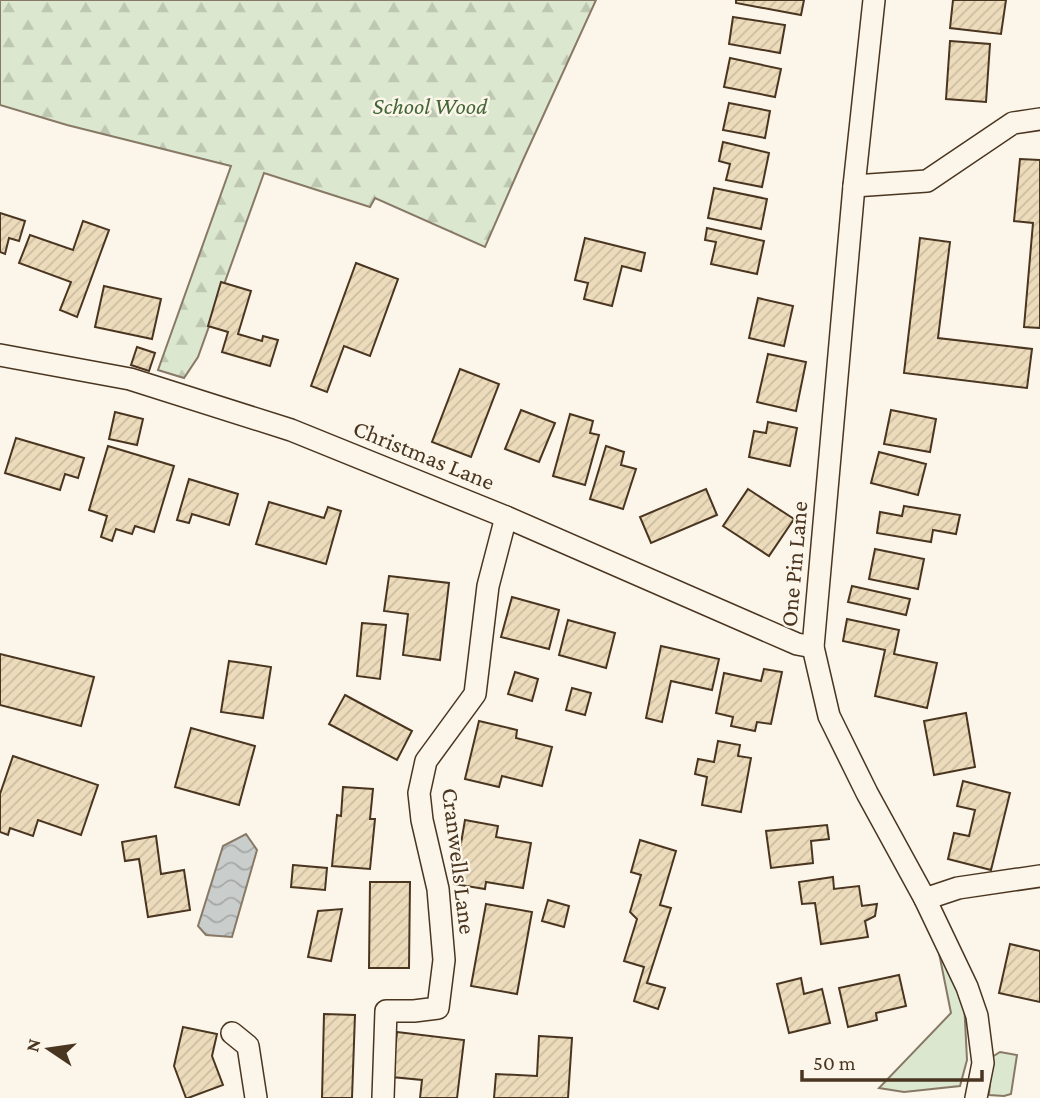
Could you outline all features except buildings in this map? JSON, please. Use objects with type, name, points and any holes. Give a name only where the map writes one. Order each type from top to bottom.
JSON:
[{"type":"street","name":"One Pin Lane","points":[[874,0],[854,186],[813,647],[829,716],[867,793],[925,899],[967,986],[977,1016],[983,1063],[976,1098]]},
{"type":"street","points":[[854,186],[927,181],[1013,123],[1040,119]]},
{"type":"street","name":"Christmas Lane","points":[[0,355],[130,379],[291,430],[506,517],[797,644],[813,647]]},
{"type":"street","name":"Cranwells Lane","points":[[383,1098],[386,1011],[438,1008],[444,960],[438,889],[422,820],[419,793],[426,761],[475,694],[488,586],[506,517]]},
{"type":"street","points":[[925,899],[958,888],[1040,876]]},
{"type":"street","points":[[232,1033],[248,1046],[256,1098]]},
{"type":"green space","name":"School Wood","points":[[0,0],[596,0],[485,247],[375,198],[370,207],[264,173],[198,357],[184,378],[158,370],[231,166],[67,125],[0,105]]},
{"type":"green space","points":[[939,953],[964,1001],[967,1060],[960,1086],[904,1092],[879,1088],[951,1013]]},
{"type":"green space","points":[[1000,1052],[1017,1055],[1011,1094],[989,1095],[992,1057]]},
{"type":"water","points":[[246,834],[257,850],[232,937],[206,935],[198,926],[223,846]]}]
